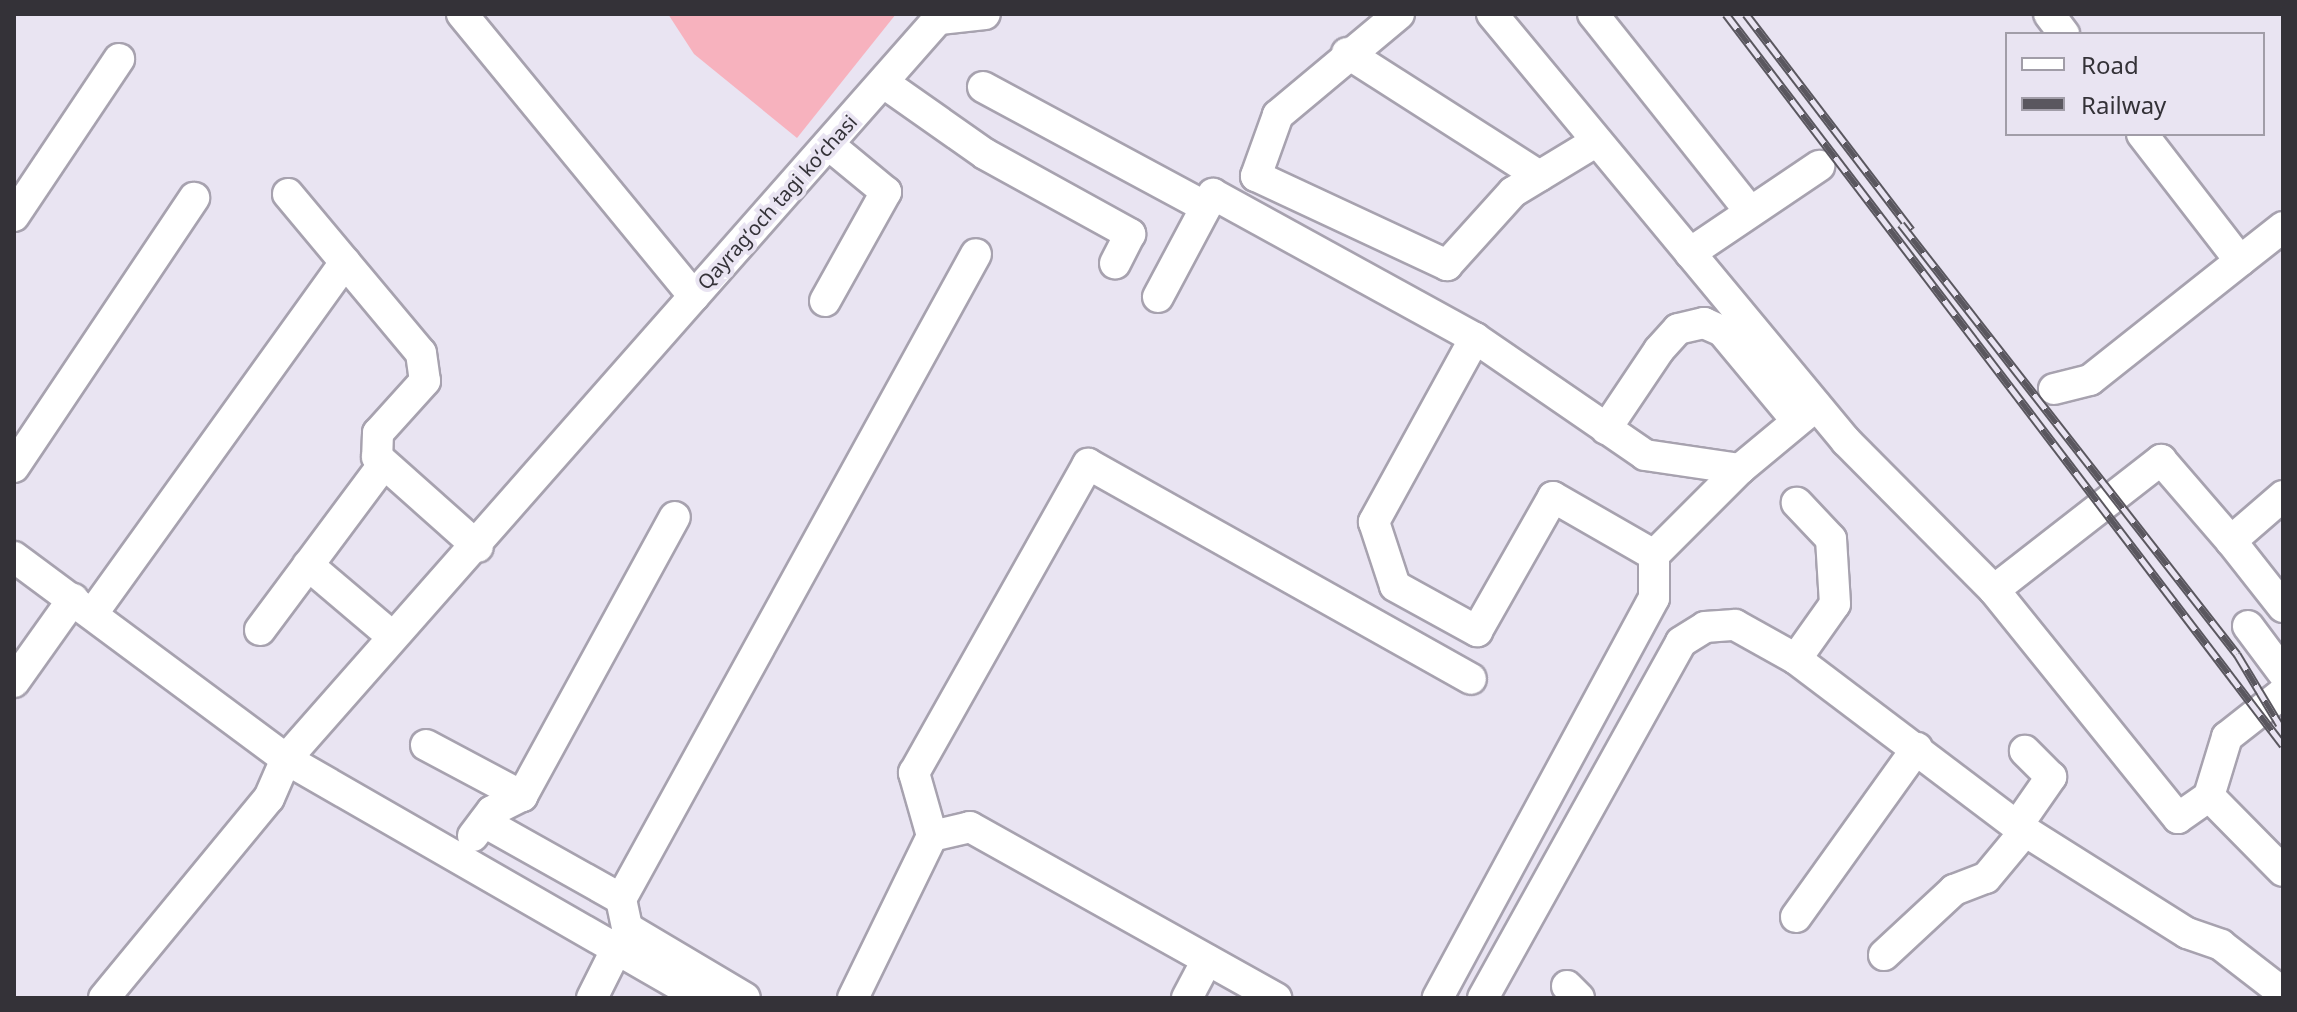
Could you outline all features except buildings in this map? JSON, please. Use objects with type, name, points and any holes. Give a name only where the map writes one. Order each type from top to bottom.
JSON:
[{"type":"street","name":"Qayragʻoch tagi koʻchasi","points":[[462,14],[694,296],[942,17]]},
{"type":"street","points":[[942,17],[985,14]]},
{"type":"street","points":[[1399,14],[1347,53],[1278,115],[1256,176],[1447,265],[1513,192],[1594,143]]},
{"type":"street","points":[[1492,14],[1594,143],[1690,253],[1806,413]]},
{"type":"street","points":[[1593,14],[1748,209]]},
{"type":"street","points":[[2049,14],[2062,32]]},
{"type":"street","points":[[1347,53],[1539,176]]},
{"type":"street","points":[[14,216],[119,59]]},
{"type":"street","points":[[884,83],[985,154],[1130,234],[1115,263]]},
{"type":"street","points":[[983,87],[1206,207]]},
{"type":"street","points":[[2144,136],[2240,261]]},
{"type":"street","points":[[825,301],[886,192],[829,145]]},
{"type":"street","points":[[1690,253],[1748,209],[1819,166]]},
{"type":"street","points":[[288,194],[421,353],[426,369],[425,381],[378,433],[374,448],[383,465],[478,547]]},
{"type":"street","points":[[1158,297],[1213,194],[1475,338],[1645,455],[1740,469]]},
{"type":"street","points":[[16,458],[194,198]]},
{"type":"street","points":[[2054,389],[2090,380],[2283,227]]},
{"type":"street","points":[[745,998],[627,928],[621,899],[976,254]]},
{"type":"street","points":[[14,682],[83,606],[345,262]]},
{"type":"street","points":[[105,998],[269,798],[286,759],[393,637],[478,547],[694,296]]},
{"type":"street","points":[[1606,429],[1659,350],[1678,329],[1704,323],[1722,331],[1994,590],[2178,818],[2209,796],[2227,737],[2283,693]]},
{"type":"street","points":[[1475,338],[1374,522],[1395,586],[1477,631],[1553,497],[1654,555]]},
{"type":"street","points":[[1438,998],[1654,598],[1654,555],[1740,469],[1806,413]]},
{"type":"street","points":[[1994,590],[2161,460],[2283,607]]},
{"type":"street","points":[[853,998],[932,836],[914,773],[1088,464],[1471,679]]},
{"type":"street","points":[[260,630],[383,465]]},
{"type":"street","points":[[2231,541],[2283,496]]},
{"type":"street","points":[[1796,659],[1835,604],[1831,539],[1797,503]]},
{"type":"street","points":[[457,857],[484,822],[522,796],[675,517]]},
{"type":"street","points":[[14,557],[286,759],[616,950],[651,989],[702,998]]},
{"type":"street","points":[[308,565],[393,637]]},
{"type":"street","points":[[1483,998],[1681,642],[1705,627],[1735,625],[1796,659],[2021,829],[2187,933],[2221,945],[2283,993]]},
{"type":"street","points":[[2248,626],[2283,673]]},
{"type":"street","points":[[426,745],[522,796]]},
{"type":"street","points":[[1796,917],[1917,748]]},
{"type":"street","points":[[1884,955],[1954,890],[1986,878],[2021,829],[2051,777],[2025,751]]},
{"type":"street","points":[[2209,796],[2283,871]]},
{"type":"street","points":[[484,822],[621,899]]},
{"type":"street","points":[[932,836],[970,827],[1276,998]]},
{"type":"street","points":[[592,998],[616,950]]},
{"type":"street","points":[[1187,998],[1207,960]]},
{"type":"shaded area","points":[[668,14],[896,14],[797,138],[694,54]]},
{"type":"railway","points":[[1726,14],[2283,745]]},
{"type":"railway","points":[[1746,14],[1911,230]]},
{"type":"railway","points":[[1901,224],[2237,654],[2279,724]]}]
